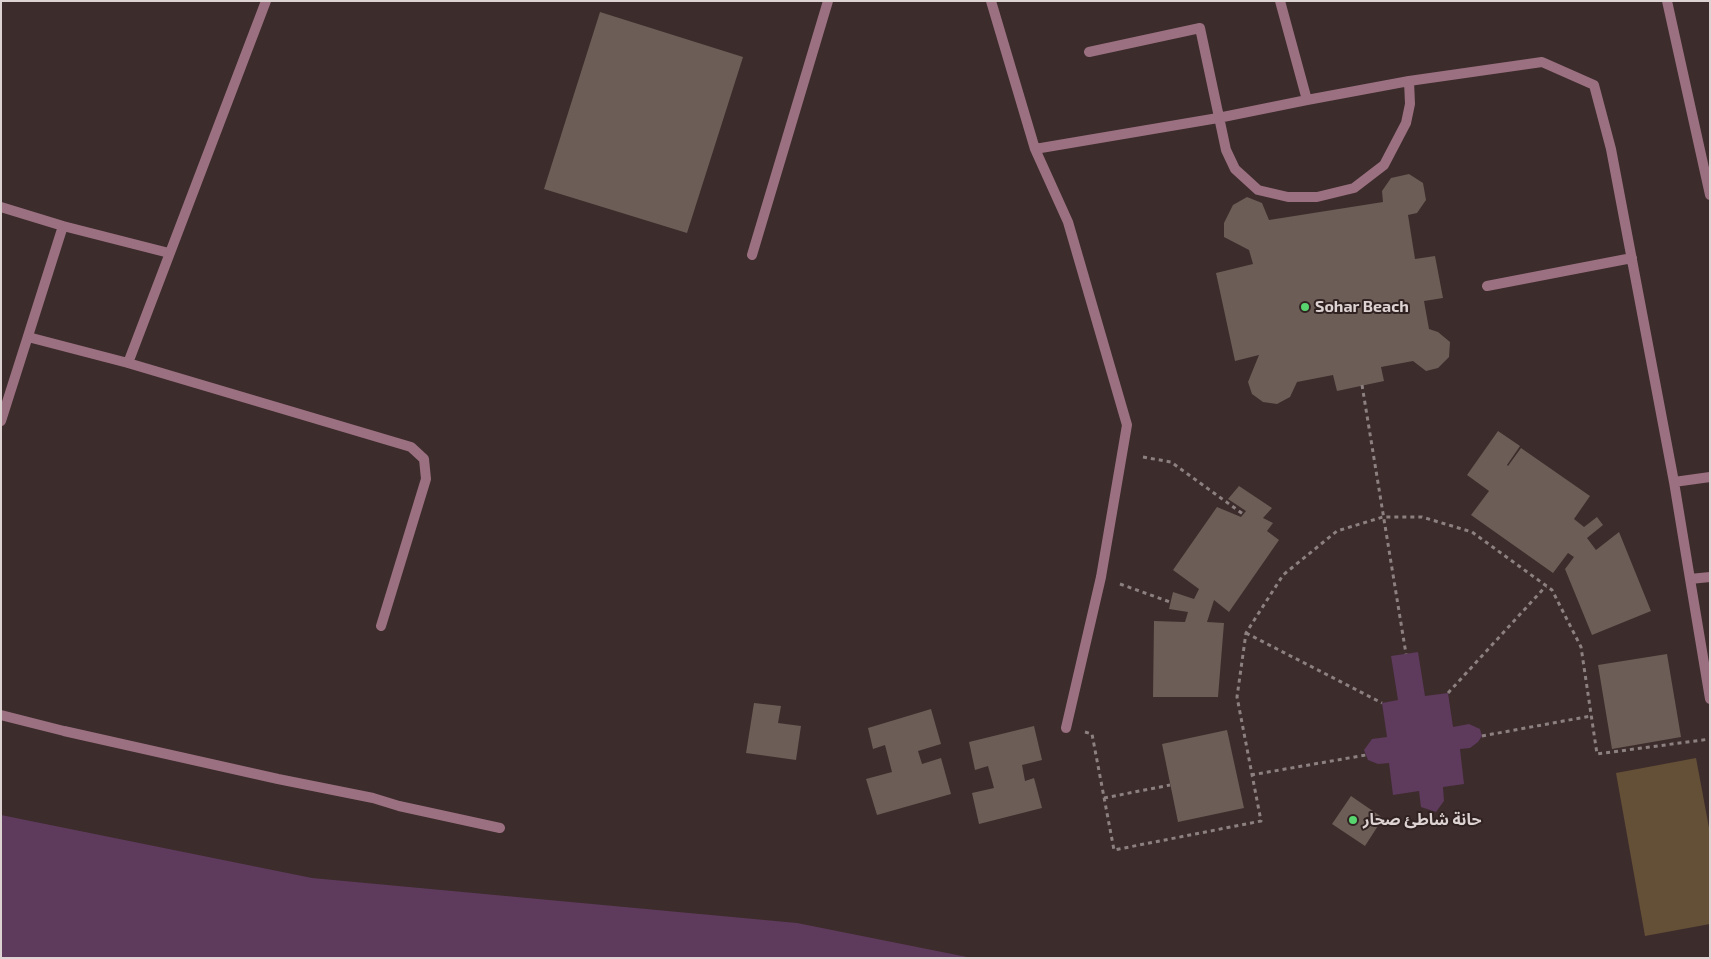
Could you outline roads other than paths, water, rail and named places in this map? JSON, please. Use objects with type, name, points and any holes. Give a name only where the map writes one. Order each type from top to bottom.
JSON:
[{"type":"street","points":[[128,363],[266,1]]},
{"type":"street","points":[[752,255],[828,1]]},
{"type":"street","points":[[991,1],[1035,149],[1068,222],[1127,425],[1101,577],[1066,728]]},
{"type":"street","points":[[1280,1],[1307,100]]},
{"type":"street","points":[[1667,1],[1710,195]]},
{"type":"street","points":[[1089,52],[1200,28],[1218,118],[1226,150],[1235,169],[1258,190],[1288,197],[1317,197],[1354,188],[1384,165],[1406,122],[1410,104],[1409,81]]},
{"type":"street","points":[[1035,149],[1218,118],[1409,81],[1542,62],[1594,85],[1611,149],[1632,258],[1674,482],[1710,699]]},
{"type":"street","points":[[1,207],[63,226],[169,253]]},
{"type":"street","points":[[1,421],[63,226]]},
{"type":"street","points":[[1487,286],[1632,258]]},
{"type":"street","points":[[28,337],[128,363],[411,447],[424,459],[426,479],[381,626]]},
{"type":"street","points":[[1674,482],[1710,477]]},
{"type":"street","points":[[1690,579],[1710,577]]},
{"type":"street","points":[[1,715],[500,828]]},
{"type":"place","name":"Sohar Beach","points":[[1305,307]]},
{"type":"place","name":"حانة شاطئ صحار","points":[[1353,820]]}]
